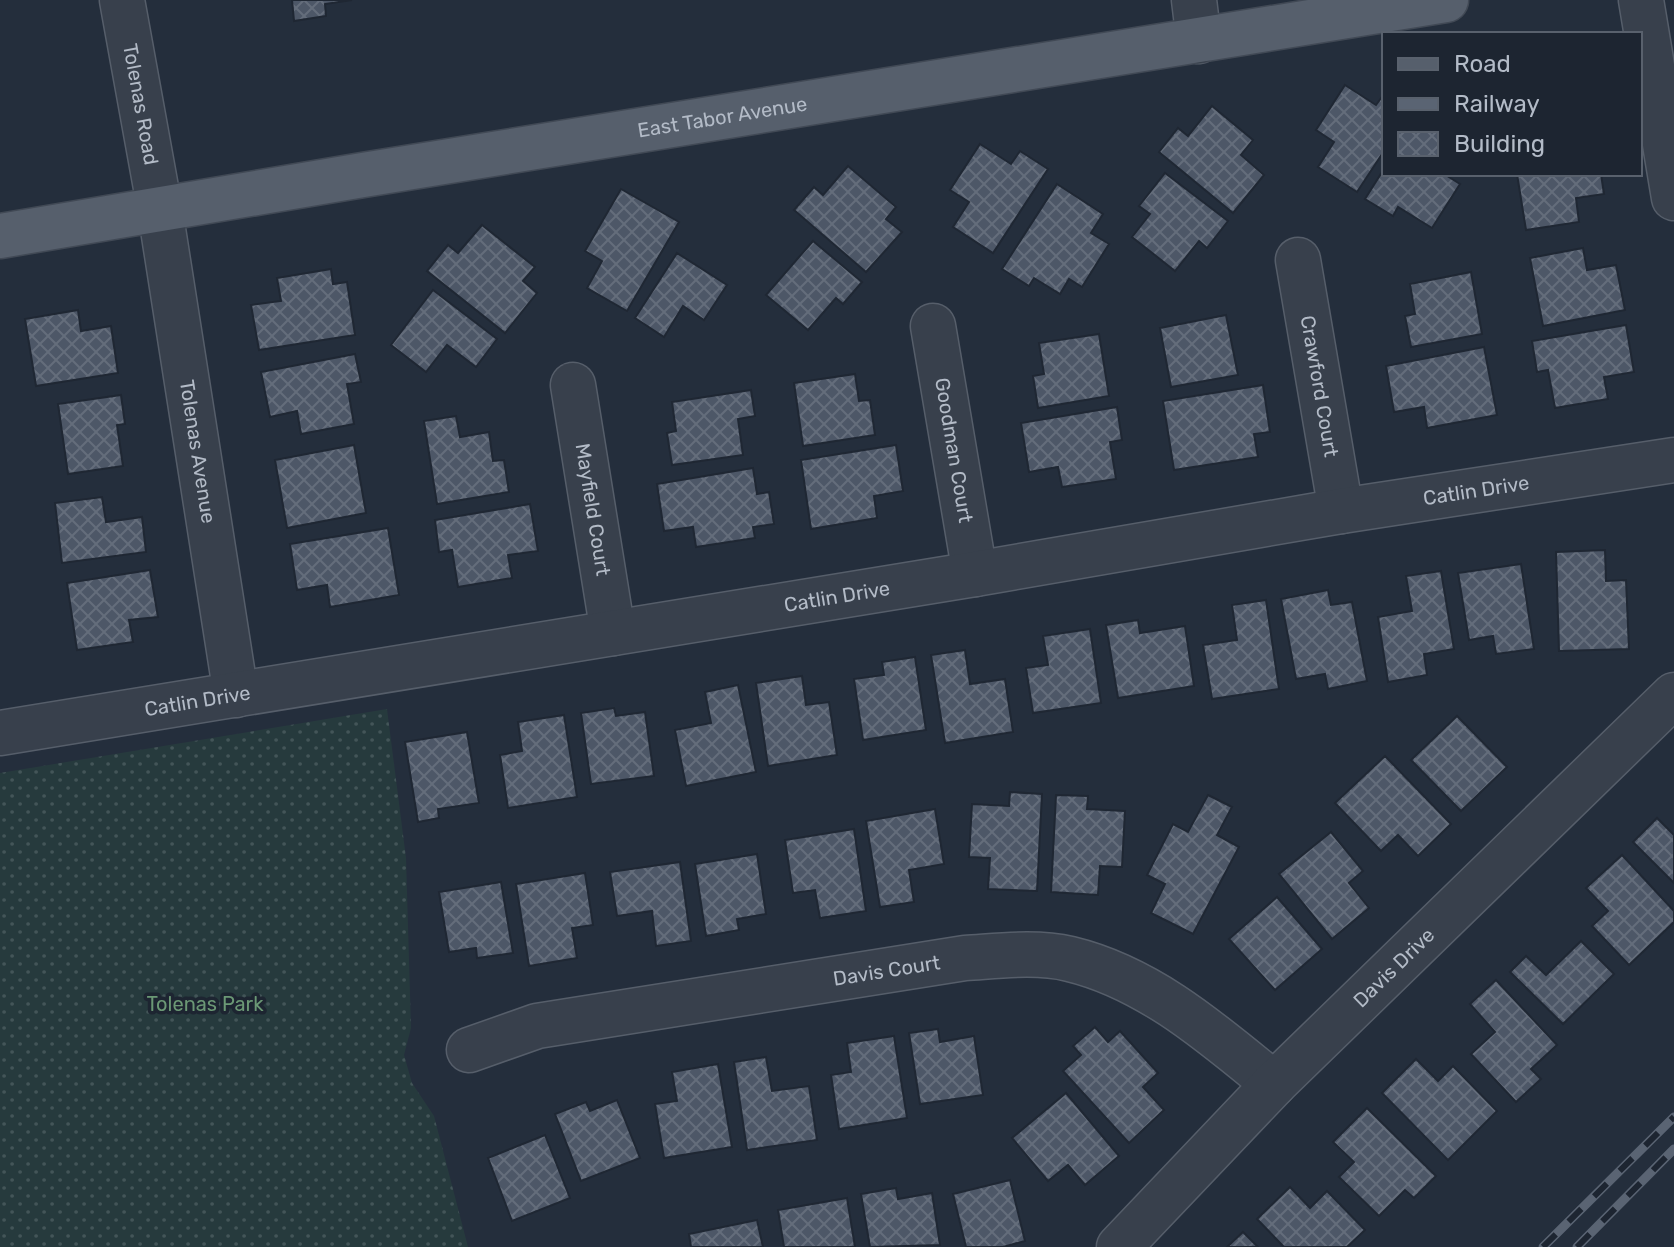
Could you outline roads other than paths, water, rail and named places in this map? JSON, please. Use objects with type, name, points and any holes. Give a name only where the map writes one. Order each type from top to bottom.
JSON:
[{"type":"main road","name":"East Tabor Avenue","points":[[0,236],[379,172],[1196,21],[1446,0]]},
{"type":"street","name":"Tolenas Road","points":[[122,0],[160,210]]},
{"type":"street","points":[[1641,0],[1674,198]]},
{"type":"street","name":"Tolenas Avenue","points":[[160,210],[236,695]]},
{"type":"street","name":"Crawford Court","points":[[1298,260],[1341,511]]},
{"type":"street","name":"Goodman Court","points":[[933,326],[975,574]]},
{"type":"street","name":"Mayfield Court","points":[[573,385],[613,633]]},
{"type":"street","name":"Catlin Drive","points":[[0,733],[1341,511],[1674,460]]},
{"type":"street","name":"Davis Drive","points":[[1119,1247],[1274,1084],[1674,695]]},
{"type":"street","name":"Davis Court","points":[[469,1050],[537,1026],[965,958],[1021,954],[1069,959],[1133,980],[1206,1028],[1274,1084]]},
{"type":"railway","points":[[1543,1247],[1674,1117]]},
{"type":"railway","points":[[1577,1247],[1674,1149]]},
{"type":"park label","name":"Tolenas Park","points":[[205,1004]]}]
